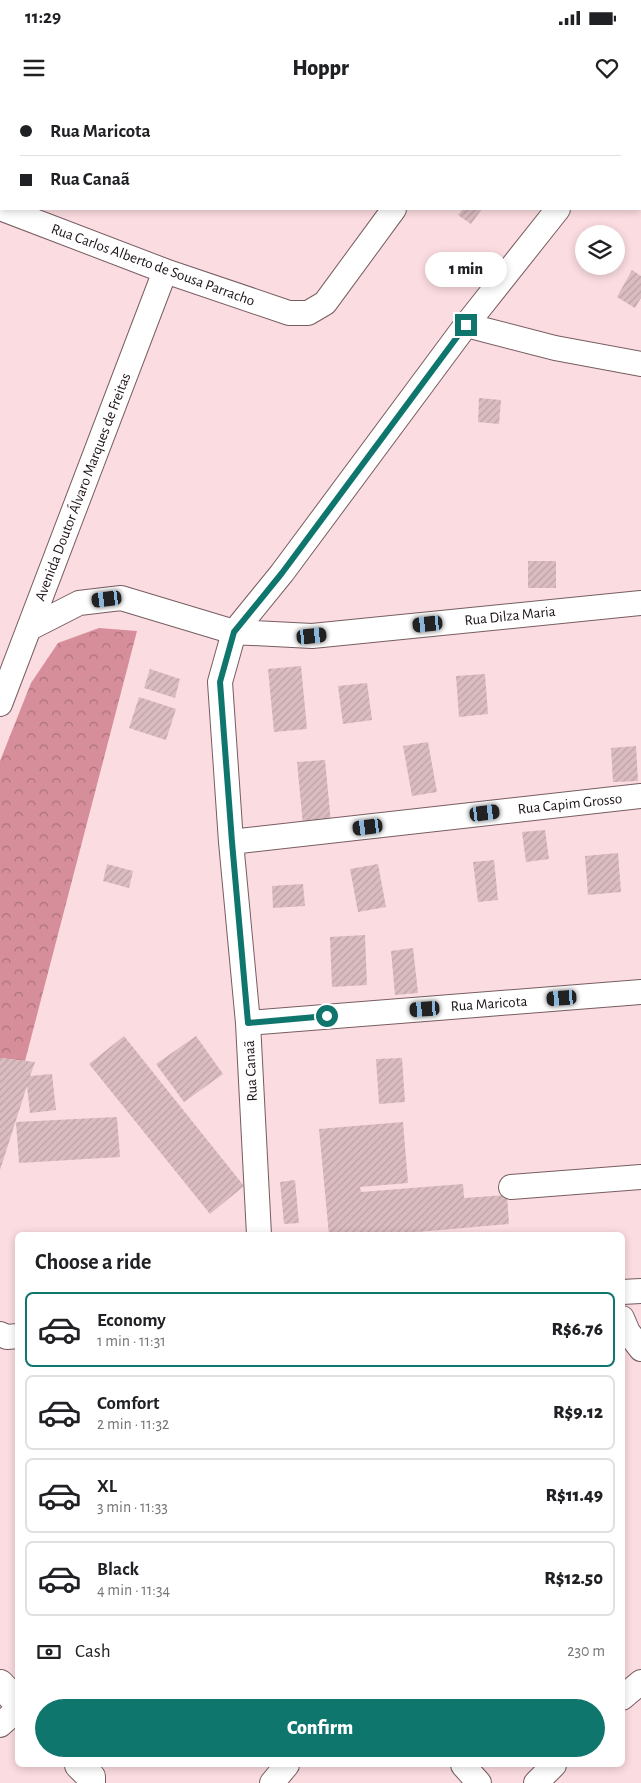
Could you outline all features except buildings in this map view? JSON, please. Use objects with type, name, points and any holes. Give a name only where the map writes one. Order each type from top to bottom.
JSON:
[{"type":"street","name":"Rua Carlos Alberto de Sousa Parracho","points":[[5,210],[165,271],[289,313],[308,314],[324,303],[393,210]]},
{"type":"street","name":"Rua Canaã","points":[[259,1232],[248,1023],[220,682],[234,632],[282,573],[466,325],[557,210]]},
{"type":"street","name":"Avenida Doutor Álvaro Marques de Freitas","points":[[0,704],[165,271]]},
{"type":"street","points":[[466,325],[555,348],[641,364]]},
{"type":"street","name":"Rua Dilza Maria","points":[[30,628],[79,602],[121,598],[234,632],[312,636],[641,604]]},
{"type":"street","name":"Rua Capim Grosso","points":[[232,842],[641,796]]},
{"type":"street","name":"Rua Maricota","points":[[248,1023],[641,992]]},
{"type":"street","points":[[511,1187],[641,1178]]},
{"type":"street","points":[[625,1292],[641,1291]]},
{"type":"street","points":[[0,1684],[15,1700]]},
{"type":"street","points":[[0,1725],[15,1712]]},
{"type":"street","points":[[272,1783],[285,1767]]},
{"type":"street","points":[[465,1767],[479,1783]]},
{"type":"street","points":[[536,1783],[552,1767]]},
{"type":"green space","points":[[99,628],[137,631],[25,1061],[0,1058],[0,761],[31,683],[58,643]]},
{"type":"route","points":[[327,1016],[248,1023],[220,682],[234,632],[282,573],[466,325]]}]
